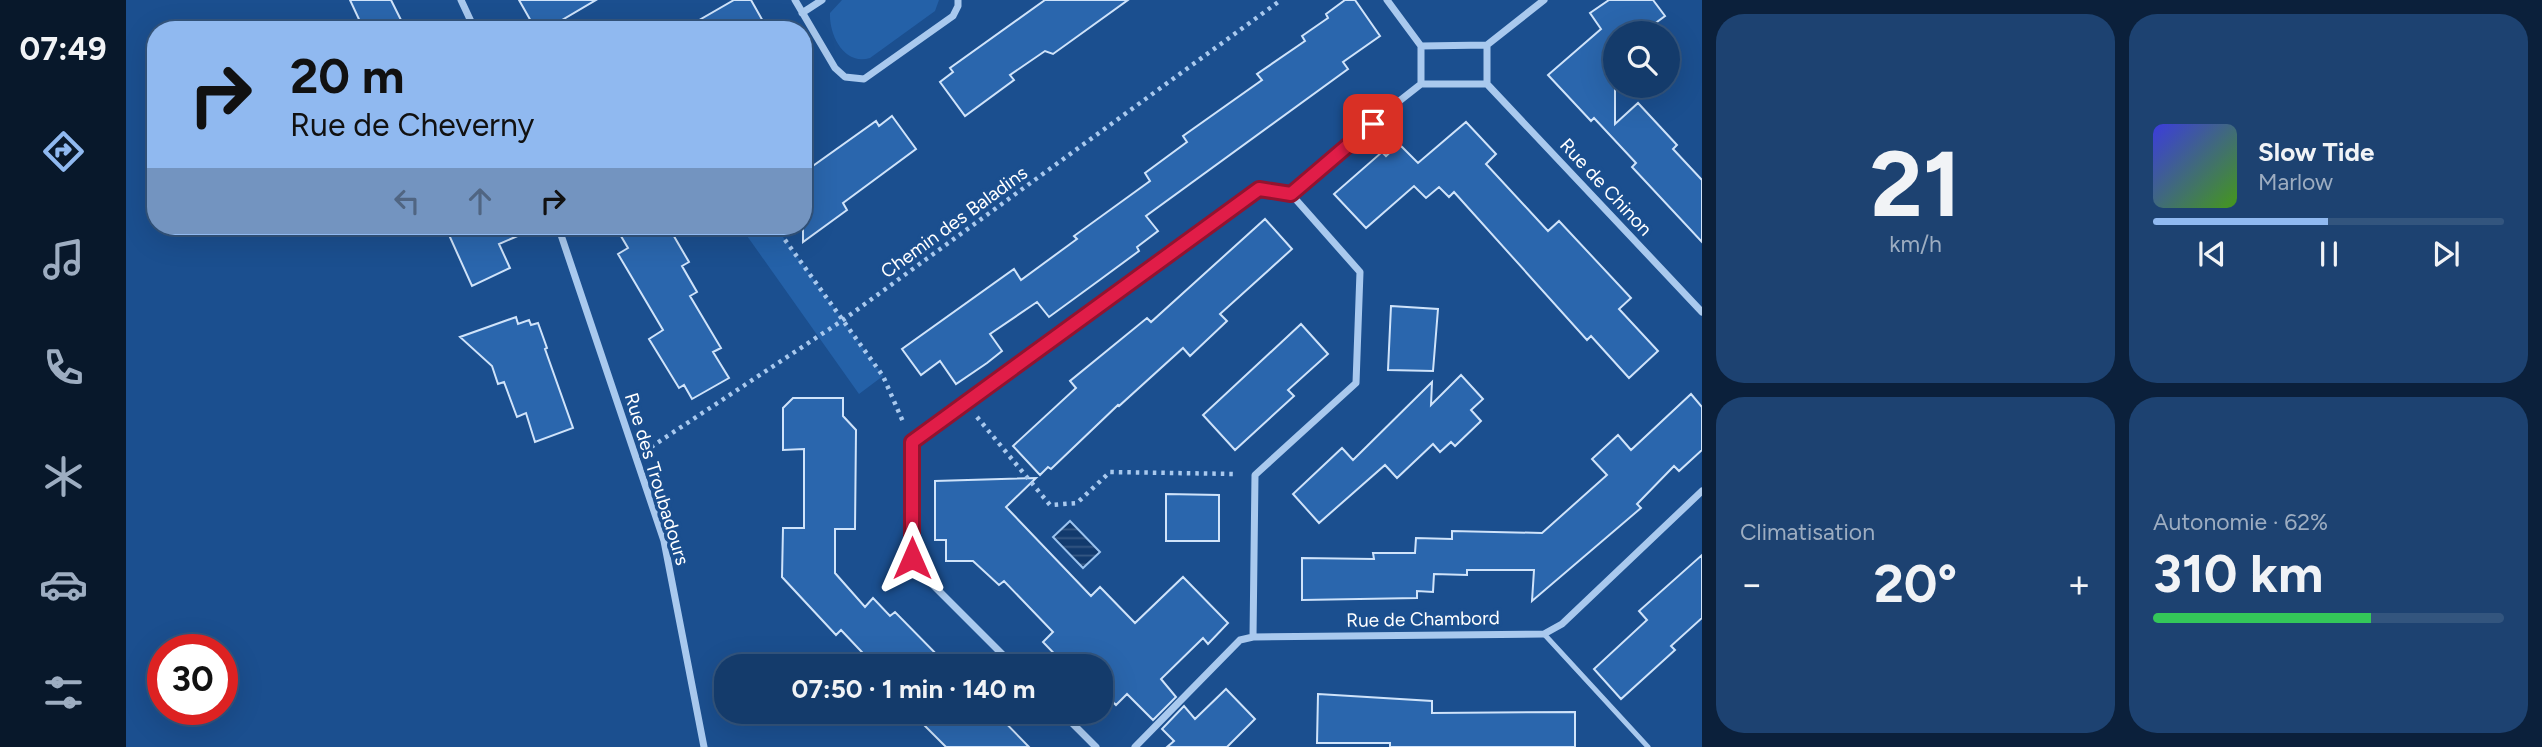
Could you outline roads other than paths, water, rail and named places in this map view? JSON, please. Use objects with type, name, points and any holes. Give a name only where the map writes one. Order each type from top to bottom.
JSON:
[{"type":"street","points":[[461,0],[471,21]]},
{"type":"street","points":[[794,0],[807,21]]},
{"type":"street","points":[[802,13],[822,0]]},
{"type":"street","points":[[812,30],[835,68],[845,78],[864,79],[953,16],[958,0]]},
{"type":"street","points":[[1387,0],[1421,46],[1421,84]]},
{"type":"street","points":[[1421,46],[1487,45],[1544,0]]},
{"type":"street","points":[[1291,194],[1421,84],[1487,84],[1487,45]]},
{"type":"street","name":"Rue de Chinon","points":[[1487,84],[1702,312]]},
{"type":"street","points":[[1002,654],[920,573],[912,558],[912,442],[1259,189],[1291,194],[1360,272],[1356,383],[1255,475],[1253,637],[1240,640],[1135,747]]},
{"type":"street","name":"Rue des Troubadours","points":[[561,235],[664,541],[704,747]]},
{"type":"street","points":[[1544,634],[1562,624],[1702,491]]},
{"type":"street","name":"Rue de Chambord","points":[[1253,637],[1544,634]]},
{"type":"street","points":[[1072,724],[1096,747]]},
{"type":"lane","points":[[1544,634],[1648,747]]}]
